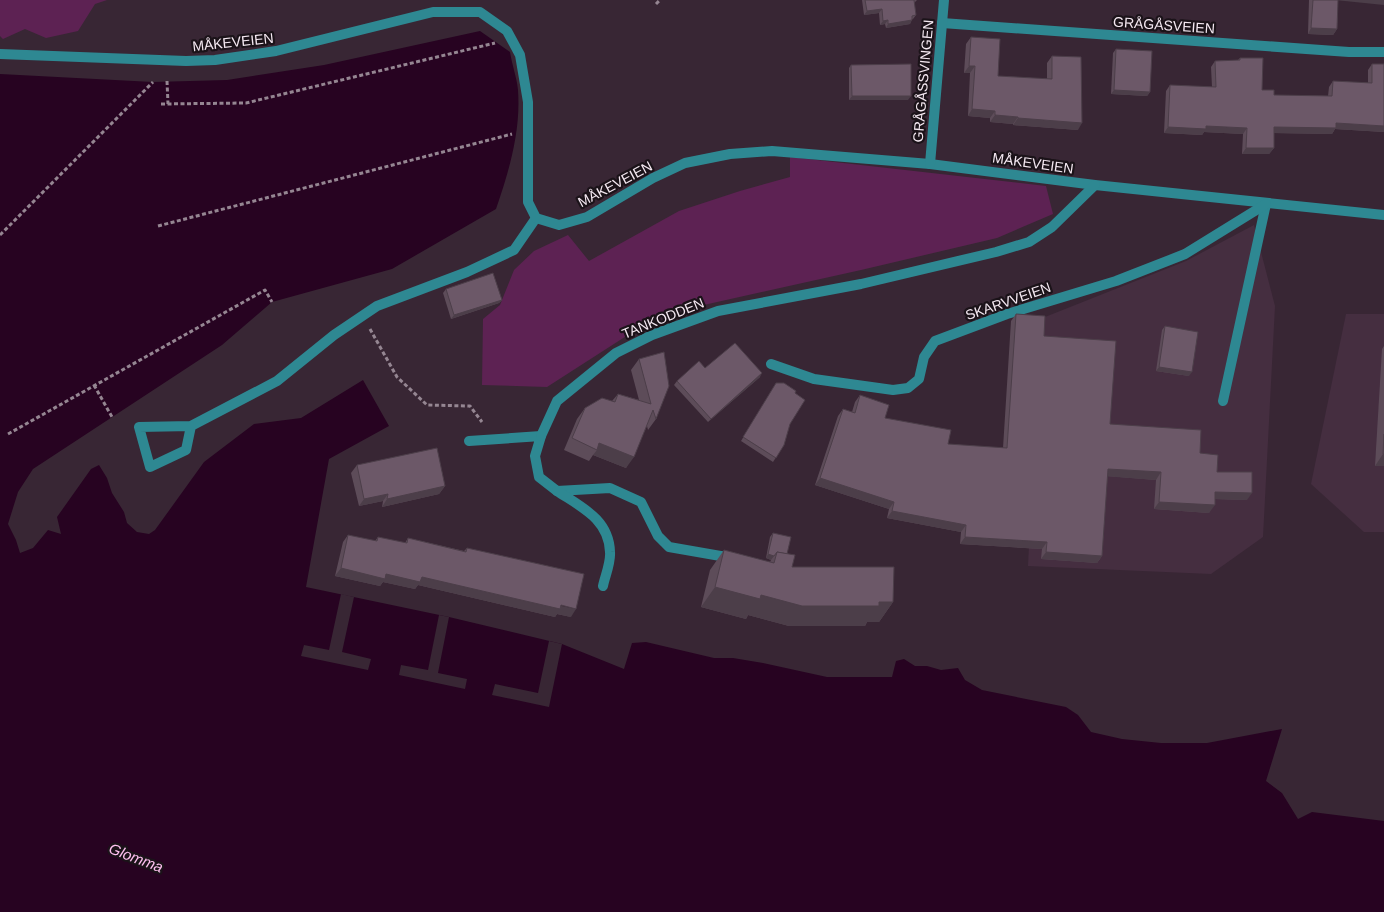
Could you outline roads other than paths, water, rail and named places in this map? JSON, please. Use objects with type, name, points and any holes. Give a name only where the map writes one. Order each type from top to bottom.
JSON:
[{"type":"street","name":"GRÅGÅSSVINGEN","points":[[930,164],[944,0]]},
{"type":"street","name":"MÅKEVEIEN","points":[[0,54],[186,61],[215,60],[276,51],[433,12],[480,12],[507,31],[520,55],[528,102],[528,202],[536,218],[559,225],[587,217],[653,178],[685,163],[730,154],[772,151],[930,164],[1094,185],[1384,215]]},
{"type":"street","name":"GRÅGÅSVEIEN","points":[[942,23],[1349,52],[1384,52]]},
{"type":"street","name":"TANKODDEN","points":[[603,586],[610,553],[606,530],[595,517],[539,477],[536,456],[541,436],[556,401],[616,353],[652,335],[718,311],[861,284],[996,252],[1029,242],[1052,228],[1094,185]]},
{"type":"street","points":[[1223,400],[1266,204]]},
{"type":"street","name":"SKARVVEIEN","points":[[772,364],[814,379],[893,390],[908,388],[919,379],[924,357],[935,341],[1007,314],[1116,281],[1185,254],[1266,204]]},
{"type":"street","points":[[191,426],[186,450],[150,467],[139,427],[191,426],[277,381],[334,335],[377,306],[467,272],[514,250],[536,218]]},
{"type":"street","points":[[469,442],[541,436]]},
{"type":"street","points":[[557,491],[610,488],[641,502],[658,536],[669,547],[743,561]]},
{"type":"water","name":"Glomma","points":[[480,31],[510,52],[518,90],[516,136],[496,209],[392,269],[272,302],[222,345],[33,469],[18,492],[8,524],[20,553],[33,548],[48,530],[61,534],[57,517],[91,469],[99,465],[107,478],[112,493],[124,512],[127,523],[137,532],[149,534],[155,530],[204,462],[254,424],[301,418],[363,380],[389,426],[329,459],[306,587],[449,617],[562,644],[624,669],[632,643],[646,642],[714,658],[733,658],[763,663],[827,677],[892,677],[896,661],[904,659],[915,666],[927,666],[941,670],[958,668],[965,680],[982,690],[1066,707],[1078,715],[1091,732],[1122,739],[1161,743],[1207,743],[1282,729],[1266,781],[1282,793],[1298,819],[1312,812],[1384,821],[1384,912],[0,912],[0,74],[153,82],[227,80],[324,65]]}]
